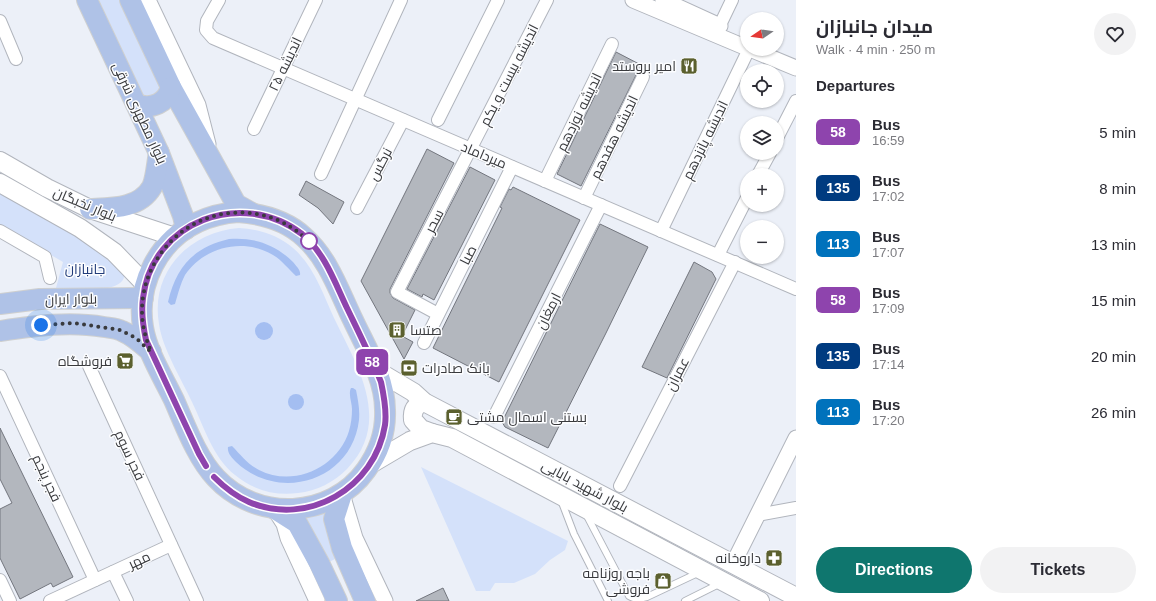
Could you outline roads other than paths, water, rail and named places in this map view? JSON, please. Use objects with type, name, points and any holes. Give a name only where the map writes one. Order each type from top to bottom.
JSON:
[{"type":"main road","name":"بلوار مطهری شرقی","points":[[87,0],[159,153],[183,216],[180,233]]},
{"type":"main road","points":[[130,0],[172,87],[214,166],[236,204],[252,213]]},
{"type":"main road","points":[[136,104],[147,107],[158,104],[167,97],[172,87]]},
{"type":"main road","points":[[90,209],[121,207],[132,204],[142,198],[152,186],[159,153]]},
{"type":"main road","name":"بلوار نخبگان","points":[[0,161],[47,188],[90,209],[180,233]]},
{"type":"main road","name":"بلوار نخبگان","points":[[0,183],[80,228],[114,252],[144,291]]},
{"type":"main road","points":[[238,212],[252,213],[266,216],[292,227],[313,245],[328,268],[376,370],[384,396],[385,424],[377,451],[371,464],[342,494],[310,507],[289,510],[275,509],[254,504],[224,487],[214,477],[199,454],[151,352],[143,326],[144,291],[156,259],[165,247],[180,233],[198,222],[211,217],[238,212]]},
{"type":"main road","name":"بلوار ایران","points":[[0,304],[40,299],[144,291]]},
{"type":"main road","name":"بلوار ایران","points":[[0,331],[41,325],[74,323],[99,326],[120,330],[136,338],[151,352]]},
{"type":"main road","name":"بلوار شهید بابایی","points":[[376,370],[413,392],[424,402],[796,597]]},
{"type":"main road","name":"بلوار شهید بابایی","points":[[424,402],[415,409],[413,420],[421,429],[452,438],[760,601]]},
{"type":"main road","points":[[371,464],[410,441],[432,433]]},
{"type":"main road","points":[[342,494],[334,519],[342,548],[365,601]]},
{"type":"main road","points":[[275,509],[297,523],[319,563],[328,597]]},
{"type":"main road","points":[[328,597],[336,582],[343,578],[356,579]]},
{"type":"street","points":[[148,0],[198,105],[214,166]]},
{"type":"street","name":"میرداماد","points":[[220,0],[208,21],[206,30],[213,38],[356,98],[403,120],[796,289]]},
{"type":"street","name":"اندیشه ۲۵","points":[[254,129],[316,0]]},
{"type":"street","points":[[321,174],[401,0]]},
{"type":"street","points":[[438,120],[498,0]]},
{"type":"street","name":"اندیشه بیست و یکم","points":[[471,149],[547,0]]},
{"type":"street","points":[[635,0],[740,45]]},
{"type":"street","points":[[663,0],[740,34]]},
{"type":"street","points":[[720,25],[732,0]]},
{"type":"street","points":[[0,21],[16,59]]},
{"type":"street","name":"اندیشه نوزدهم","points":[[545,181],[612,44]]},
{"type":"street","points":[[784,52],[796,57]]},
{"type":"street","name":"اندیشه پانزدهم","points":[[661,231],[746,56]]},
{"type":"street","points":[[766,56],[796,68]]},
{"type":"street","name":"اندیشه هفدهم","points":[[584,198],[643,78]]},
{"type":"street","points":[[784,124],[796,101]]},
{"type":"street","name":"نرگس","points":[[357,208],[403,120]]},
{"type":"street","name":"سحر","points":[[438,314],[398,292],[471,149]]},
{"type":"street","name":"صبا","points":[[424,343],[512,167]]},
{"type":"street","name":"ارمغان","points":[[494,417],[601,205]]},
{"type":"street","points":[[718,255],[740,212]]},
{"type":"street","points":[[0,231],[45,257],[50,278]]},
{"type":"street","name":"عمران","points":[[620,486],[735,262]]},
{"type":"street","name":"فجر سوم","points":[[89,366],[172,545]]},
{"type":"street","name":"فجر پنجم","points":[[0,376],[94,580]]},
{"type":"street","points":[[733,564],[796,438]]},
{"type":"street","points":[[342,494],[356,538],[385,601]]},
{"type":"street","points":[[757,515],[796,510]]},
{"type":"street","points":[[172,545],[197,601]]},
{"type":"street","name":"مهر","points":[[58,599],[94,580],[172,545]]},
{"type":"street","points":[[113,572],[127,601]]},
{"type":"street","points":[[0,580],[10,601]]},
{"type":"lane","points":[[560,495],[574,534],[608,601]]},
{"type":"lane","points":[[582,507],[629,596],[634,599],[647,597],[702,571]]},
{"type":"lane","points":[[685,601],[723,582]]},
{"type":"water","points":[[229,239],[247,239],[271,246],[293,262],[299,270],[300,275],[296,276],[277,257],[261,250],[237,246],[225,248],[213,252],[193,265],[183,279],[175,304],[171,305],[168,302],[171,290],[188,260],[206,247]]},
{"type":"water","points":[[260,322],[268,322],[273,327],[271,338],[268,340],[260,340],[255,335],[255,327]]},
{"type":"water","points":[[351,388],[356,390],[359,420],[353,441],[343,458],[328,471],[311,479],[292,483],[272,481],[253,474],[231,457],[228,447],[232,446],[251,465],[272,475],[286,477],[313,471],[325,464],[335,455],[343,444],[349,431],[352,409],[350,393]]},
{"type":"water","points":[[296,394],[302,396],[304,402],[302,408],[296,410],[290,408],[288,402],[290,396]]},
{"type":"place","name":"امیر بروستد","points":[[689,66]]},
{"type":"place","name":"صتسا","points":[[397,330]]},
{"type":"place","name":"فروشگاه","points":[[125,361]]},
{"type":"place","name":"بانک صادرات","points":[[409,368]]},
{"type":"place","name":"بستنی اسمال مشتی","points":[[454,417]]},
{"type":"place","name":"داروخانه","points":[[774,558]]},
{"type":"place","name":"باجه روزنامه فروشی","points":[[663,581]]},
{"type":"park label","name":"جانبازان","points":[[85,269]]}]
